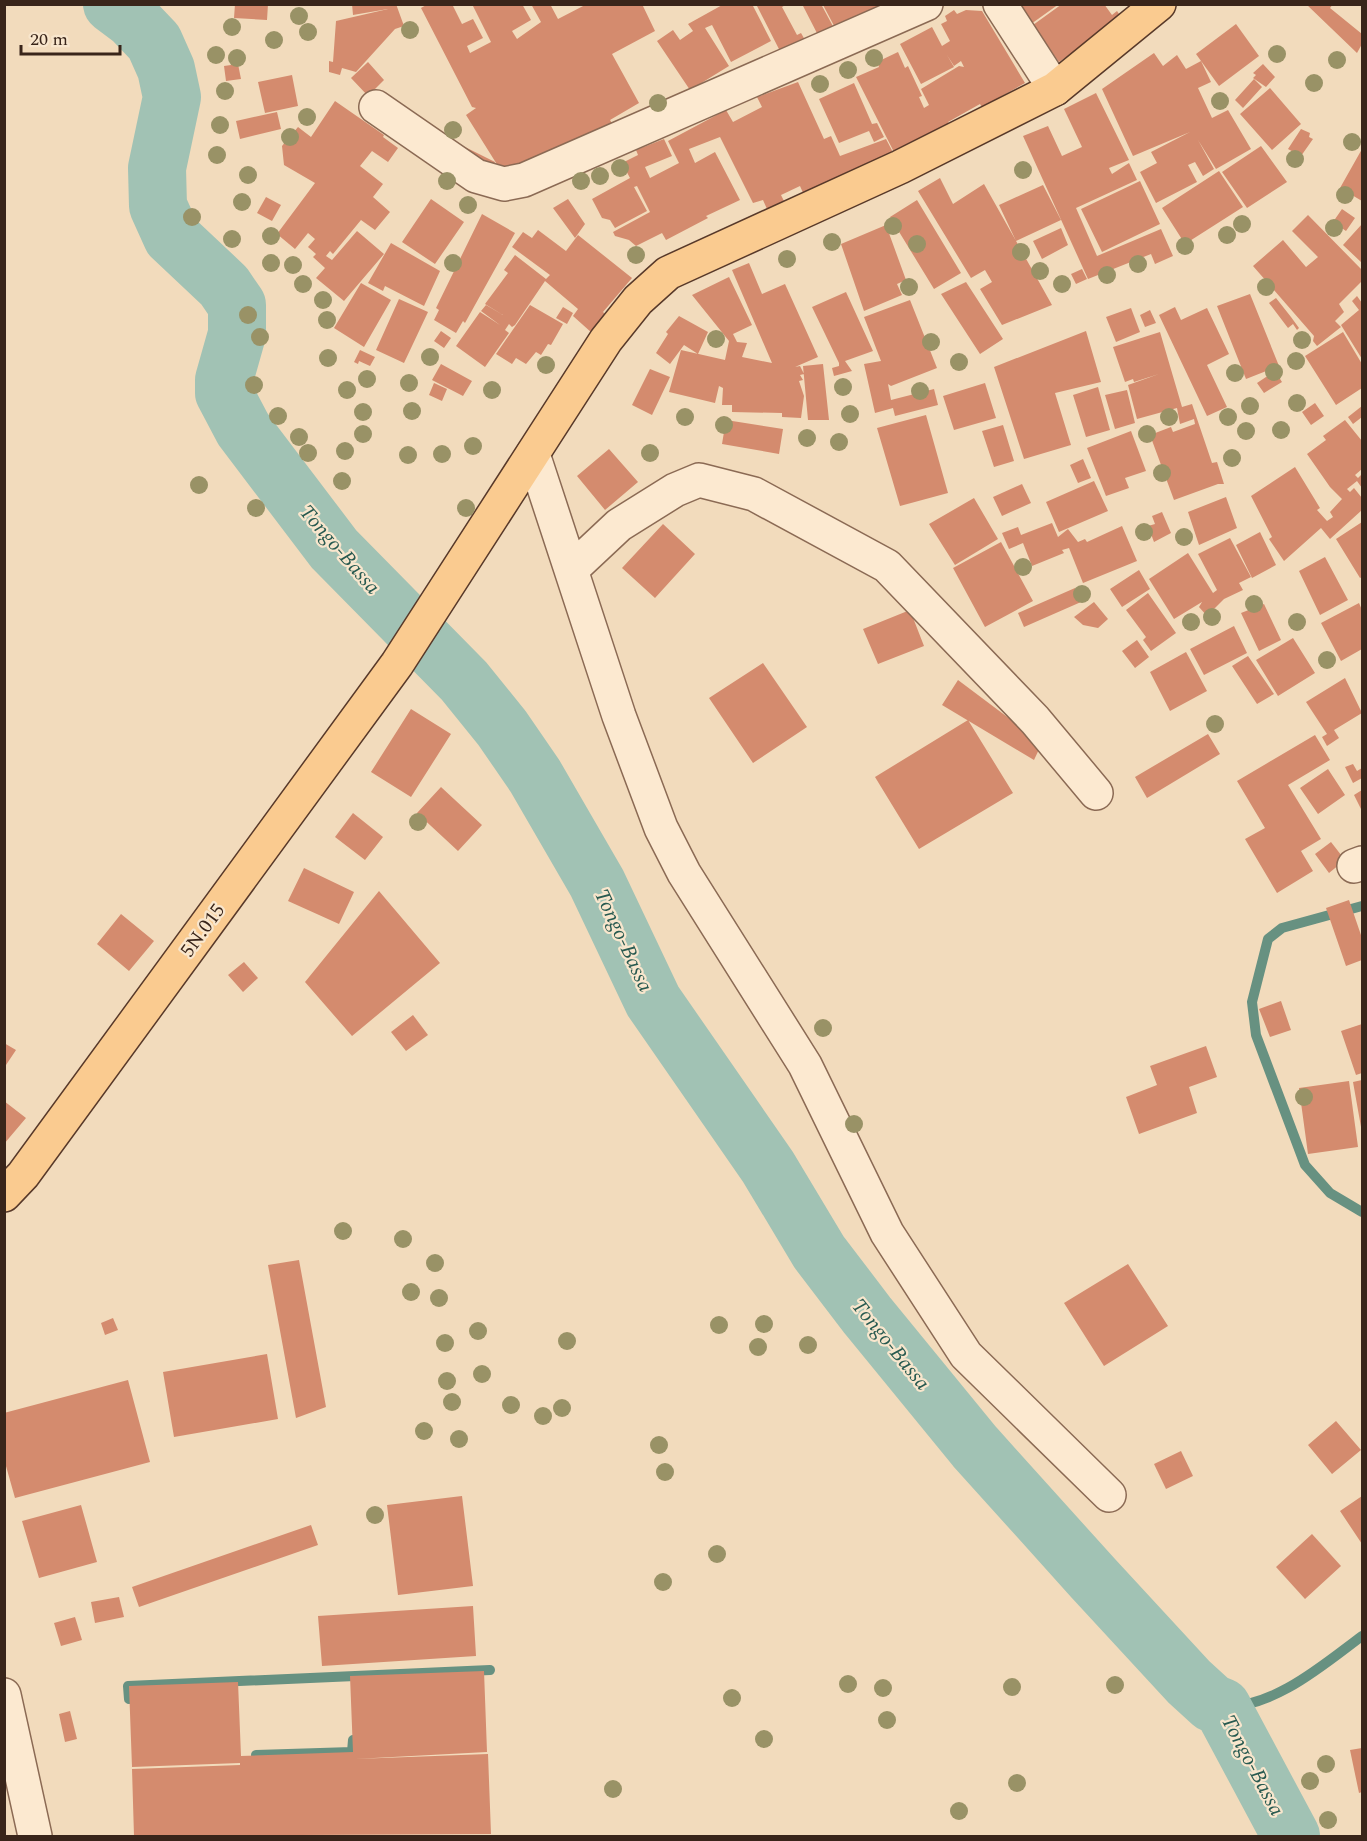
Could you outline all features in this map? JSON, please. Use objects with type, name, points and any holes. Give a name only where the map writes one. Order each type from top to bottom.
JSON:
[{"type":"main road","name":"5N.015","points":[[4,1194],[22,1175],[397,664],[606,340],[638,300],[668,273],[900,167],[1055,89],[1160,4]]},
{"type":"street","points":[[376,107],[476,176],[504,184],[524,180],[701,105],[926,4]]},
{"type":"street","points":[[1000,4],[1055,89]]},
{"type":"street","points":[[532,454],[660,828],[684,873],[805,1065],[887,1233],[966,1355],[1109,1495]]},
{"type":"street","points":[[571,570],[619,525],[675,490],[699,480],[754,494],[887,566],[1035,720],[1096,793]]},
{"type":"street","points":[[4,1695],[35,1836]]},
{"type":"building","points":[[235,4],[268,4],[267,20],[234,18]]},
{"type":"building","points":[[352,4],[396,4],[404,26],[395,29],[356,72],[342,68],[340,75],[329,72],[329,61],[333,62],[336,21],[388,9],[353,15]]},
{"type":"building","points":[[428,4],[452,4],[462,24],[473,19],[483,38],[467,46],[470,53],[491,42],[472,4],[522,4],[531,20],[512,31],[517,39],[541,22],[531,4],[550,4],[558,19],[587,4],[642,4],[655,31],[612,54],[639,103],[610,120],[618,134],[503,174],[466,115],[476,108],[472,107],[421,8]]},
{"type":"building","points":[[724,4],[752,4],[771,41],[731,62],[712,25],[705,28],[729,66],[690,90],[657,41],[673,30],[680,40],[693,31],[688,24]]},
{"type":"building","points":[[756,4],[787,4],[782,7],[797,35],[801,33],[809,47],[783,57]]},
{"type":"building","points":[[802,4],[821,4],[835,30],[820,39]]},
{"type":"building","points":[[1017,4],[1059,4],[1031,24]]},
{"type":"building","points":[[1062,4],[1104,4],[1112,15],[1117,11],[1124,21],[1100,33],[1059,62],[1033,25]]},
{"type":"building","points":[[1306,4],[1333,4],[1330,8],[1362,34],[1362,44],[1357,53]]},
{"type":"building","points":[[823,5],[908,5],[840,37]]},
{"type":"building","points":[[954,10],[957,14],[966,10],[982,11],[1025,83],[993,101],[995,106],[985,112],[980,104],[948,122],[953,130],[899,162],[856,77],[879,67],[877,62],[898,52],[905,68],[908,66],[922,96],[919,97],[924,108],[929,105],[921,89],[959,66],[964,67],[961,61],[954,66],[947,55],[954,67],[921,84],[900,44],[932,27],[942,46],[950,41],[941,24],[947,21],[945,16]]},
{"type":"building","points":[[1236,24],[1259,56],[1219,86],[1196,54]]},
{"type":"building","points":[[1154,53],[1163,66],[1177,55],[1186,69],[1201,61],[1211,82],[1198,88],[1212,118],[1228,110],[1251,149],[1216,169],[1198,140],[1214,169],[1203,176],[1195,162],[1188,165],[1197,182],[1156,203],[1140,172],[1157,163],[1151,152],[1190,132],[1133,156],[1102,89]]},
{"type":"building","points":[[368,62],[384,80],[368,96],[351,78]]},
{"type":"building","points":[[238,64],[241,79],[226,81],[224,66]]},
{"type":"building","points":[[1263,64],[1275,77],[1266,87],[1253,78],[1256,75],[1253,73]]},
{"type":"building","points":[[292,75],[298,106],[265,113],[258,82]]},
{"type":"building","points":[[1254,79],[1262,87],[1243,108],[1235,100]]},
{"type":"building","points":[[798,82],[824,139],[831,136],[840,156],[886,139],[896,158],[808,204],[800,186],[781,195],[784,201],[767,209],[763,200],[753,203],[720,137],[689,149],[695,163],[715,152],[740,200],[706,216],[708,218],[666,240],[662,233],[636,246],[629,240],[615,236],[613,232],[650,212],[637,186],[634,187],[647,211],[615,228],[610,220],[602,218],[592,199],[630,178],[622,163],[638,155],[636,150],[664,139],[672,156],[645,167],[650,178],[679,163],[668,141],[726,110],[733,122],[762,107],[757,97]]},
{"type":"building","points":[[854,83],[872,124],[877,123],[884,137],[874,142],[869,131],[839,143],[819,99]]},
{"type":"building","points":[[1270,88],[1301,124],[1272,150],[1240,114]]},
{"type":"building","points":[[1096,93],[1129,160],[1109,168],[1112,174],[1129,163],[1137,180],[1076,208],[1097,256],[1161,229],[1173,256],[1155,264],[1151,254],[1088,279],[1023,136],[1048,126],[1062,156],[1082,147],[1064,109]]},
{"type":"building","points":[[335,101],[384,135],[383,137],[398,148],[388,162],[372,151],[360,166],[383,184],[373,197],[390,212],[375,230],[361,220],[333,254],[330,251],[326,256],[332,260],[357,231],[384,254],[344,301],[316,278],[325,268],[313,257],[316,254],[308,247],[315,239],[308,233],[295,249],[277,234],[315,183],[284,165],[282,146],[298,127],[311,137]]},
{"type":"building","points":[[277,112],[281,129],[240,139],[236,121]]},
{"type":"building","points":[[1301,129],[1310,133],[1309,137],[1313,139],[1301,156],[1288,149]]},
{"type":"building","points":[[463,146],[495,162],[490,171],[456,158]]},
{"type":"building","points":[[1261,146],[1287,182],[1247,208],[1222,172]]},
{"type":"building","points":[[1362,149],[1362,201],[1340,188]]},
{"type":"building","points":[[1219,171],[1243,207],[1185,244],[1162,208]]},
{"type":"building","points":[[940,178],[953,204],[984,184],[1052,305],[1002,325],[980,289],[992,282],[985,270],[971,278],[918,191]]},
{"type":"building","points":[[1140,181],[1160,224],[1102,252],[1081,209]]},
{"type":"building","points":[[1043,185],[1061,220],[1016,241],[999,205]]},
{"type":"building","points":[[266,197],[281,205],[272,221],[257,213]]},
{"type":"building","points":[[431,199],[464,222],[435,264],[402,242]]},
{"type":"building","points":[[568,199],[585,224],[575,238],[553,208]]},
{"type":"building","points":[[917,200],[961,273],[934,289],[890,217]]},
{"type":"building","points":[[1342,209],[1355,218],[1346,231],[1333,222]]},
{"type":"building","points":[[482,214],[515,233],[465,323],[463,321],[456,333],[434,320],[439,310],[436,308]]},
{"type":"building","points":[[1308,215],[1362,270],[1362,281],[1339,304],[1344,312],[1335,321],[1341,327],[1317,346],[1313,341],[1314,336],[1253,266],[1283,240],[1306,267],[1318,257],[1292,231]]},
{"type":"building","points":[[1362,224],[1362,263],[1343,245]]},
{"type":"building","points":[[886,225],[906,280],[897,284],[902,295],[864,311],[841,244]]},
{"type":"building","points":[[1061,228],[1068,245],[1042,259],[1033,241]]},
{"type":"building","points":[[538,230],[566,251],[578,235],[632,278],[603,312],[606,315],[592,333],[573,316],[578,309],[545,281],[515,325],[512,327],[509,324],[505,330],[509,333],[485,367],[456,346],[480,312],[500,325],[481,311],[486,305],[503,315],[485,304],[508,273],[504,270],[515,255],[546,279],[550,275],[512,247],[523,232],[532,238]]},
{"type":"building","points":[[391,243],[440,271],[424,306],[385,286],[383,291],[368,283]]},
{"type":"building","points":[[749,263],[762,294],[785,284],[818,357],[795,367],[800,366],[804,374],[800,375],[803,380],[799,381],[804,396],[801,418],[782,417],[782,413],[732,412],[732,405],[722,405],[723,388],[719,386],[715,403],[669,392],[681,350],[725,360],[729,341],[692,295],[729,277],[752,325],[733,334],[737,342],[747,343],[742,357],[772,363],[732,270]]},
{"type":"building","points":[[1082,269],[1087,279],[1076,284],[1071,274]]},
{"type":"building","points":[[966,282],[1003,339],[980,354],[941,294]]},
{"type":"building","points":[[361,283],[391,300],[364,347],[334,328]]},
{"type":"building","points":[[846,292],[873,351],[845,361],[852,371],[834,376],[832,368],[839,366],[839,363],[812,307]]},
{"type":"building","points":[[1250,294],[1279,366],[1246,379],[1217,306]]},
{"type":"building","points":[[1357,296],[1362,303],[1362,359],[1341,325],[1359,310],[1352,301]]},
{"type":"building","points":[[1276,298],[1299,328],[1297,330],[1293,324],[1288,328],[1269,303]]},
{"type":"building","points":[[399,299],[428,312],[404,363],[376,350]]},
{"type":"building","points":[[910,300],[937,368],[891,386],[888,384],[891,400],[934,389],[938,405],[895,416],[893,408],[875,413],[864,364],[881,361],[864,317]]},
{"type":"building","points":[[530,305],[563,324],[551,345],[548,344],[541,355],[536,352],[526,364],[516,358],[512,364],[496,354]]},
{"type":"building","points":[[563,307],[573,313],[567,324],[556,318]]},
{"type":"building","points":[[1175,307],[1181,320],[1207,308],[1229,354],[1207,365],[1227,407],[1207,416],[1159,315]]},
{"type":"building","points":[[1131,308],[1140,332],[1116,342],[1106,317]]},
{"type":"building","points":[[1150,310],[1156,323],[1145,327],[1140,315]]},
{"type":"building","points":[[679,316],[708,332],[698,354],[684,345],[670,364],[656,353],[668,334],[666,332]]},
{"type":"building","points":[[441,331],[451,338],[444,348],[434,341]]},
{"type":"building","points":[[1086,331],[1101,382],[1055,393],[1071,445],[1024,459],[994,367]]},
{"type":"building","points":[[1160,332],[1182,407],[1192,404],[1212,463],[1217,462],[1224,484],[1218,484],[1174,500],[1150,435],[1171,427],[1173,432],[1195,424],[1194,419],[1180,424],[1177,408],[1137,419],[1128,385],[1159,374],[1134,382],[1133,379],[1125,382],[1113,347]]},
{"type":"building","points":[[1343,332],[1362,364],[1362,388],[1336,405],[1305,356]]},
{"type":"building","points":[[360,350],[375,357],[370,366],[359,361],[358,364],[354,362]]},
{"type":"building","points":[[441,364],[472,381],[463,396],[432,380]]},
{"type":"building","points":[[823,364],[829,420],[808,420],[803,366]]},
{"type":"building","points":[[650,369],[670,377],[652,415],[632,405]]},
{"type":"building","points":[[1275,371],[1282,382],[1264,393],[1257,383]]},
{"type":"building","points":[[434,383],[447,389],[442,401],[429,395]]},
{"type":"building","points":[[985,383],[996,418],[954,430],[943,396]]},
{"type":"building","points":[[1098,387],[1110,430],[1086,437],[1073,395]]},
{"type":"building","points":[[1127,390],[1135,423],[1115,429],[1105,395]]},
{"type":"building","points":[[1315,403],[1324,416],[1311,425],[1302,412]]},
{"type":"building","points":[[1362,406],[1362,417],[1353,424],[1348,417]]},
{"type":"building","points":[[926,415],[948,493],[900,506],[877,428]]},
{"type":"building","points":[[726,420],[783,429],[779,454],[722,444]]},
{"type":"building","points":[[1345,420],[1362,441],[1362,469],[1355,475],[1358,478],[1362,474],[1362,488],[1357,481],[1347,489],[1350,492],[1354,488],[1362,498],[1362,510],[1330,539],[1321,528],[1284,561],[1269,539],[1272,537],[1251,496],[1295,467],[1320,508],[1317,510],[1327,521],[1333,517],[1330,512],[1342,499],[1330,487],[1307,454],[1326,440],[1323,436]]},
{"type":"building","points":[[1003,425],[1014,461],[994,467],[982,431]]},
{"type":"building","points":[[1131,431],[1146,471],[1125,478],[1129,488],[1106,496],[1087,448]]},
{"type":"building","points":[[609,449],[638,482],[605,510],[577,476]]},
{"type":"building","points":[[1083,459],[1091,478],[1078,483],[1070,465]]},
{"type":"building","points":[[1094,481],[1108,511],[1059,532],[1046,502]]},
{"type":"building","points":[[1022,484],[1031,503],[1002,516],[993,497]]},
{"type":"building","points":[[1226,497],[1237,528],[1199,545],[1188,512]]},
{"type":"building","points":[[974,498],[998,539],[955,565],[929,524]]},
{"type":"building","points":[[1162,512],[1171,533],[1154,542],[1148,526],[1155,524],[1152,516]]},
{"type":"building","points":[[1362,522],[1362,577],[1360,578],[1336,539]]},
{"type":"building","points":[[1052,523],[1058,537],[1068,529],[1078,542],[1085,539],[1087,542],[1122,526],[1137,561],[1083,583],[1069,548],[1062,550],[1064,553],[1032,566],[1023,543],[1009,549],[1002,533],[1018,527],[1021,535]]},
{"type":"building","points":[[663,524],[695,554],[655,598],[622,568]]},
{"type":"building","points":[[1260,532],[1276,565],[1252,578],[1236,545]]},
{"type":"building","points":[[1230,538],[1251,577],[1239,583],[1243,590],[1224,599],[1207,616],[1199,607],[1202,602],[1174,619],[1149,579],[1188,553],[1213,593],[1217,590],[1198,554]]},
{"type":"building","points":[[1001,542],[1033,601],[985,627],[953,568]]},
{"type":"building","points":[[1325,557],[1348,600],[1320,615],[1299,571]]},
{"type":"building","points":[[1139,570],[1150,589],[1122,607],[1110,589]]},
{"type":"building","points":[[1075,588],[1081,602],[1024,627],[1018,613]]},
{"type":"building","points":[[1148,593],[1176,633],[1151,651],[1143,640],[1146,637],[1126,610]]},
{"type":"building","points":[[1094,602],[1108,619],[1098,628],[1083,625],[1074,617]]},
{"type":"building","points":[[1359,603],[1362,610],[1362,649],[1341,661],[1321,623]]},
{"type":"building","points":[[1264,604],[1281,640],[1259,651],[1241,613]]},
{"type":"building","points":[[910,610],[924,646],[878,664],[863,629]]},
{"type":"building","points":[[1234,626],[1247,653],[1204,675],[1190,649]]},
{"type":"building","points":[[1293,638],[1315,673],[1278,696],[1256,660]]},
{"type":"building","points":[[1137,640],[1149,657],[1135,668],[1122,651]]},
{"type":"building","points":[[1186,652],[1207,691],[1170,711],[1150,672]]},
{"type":"building","points":[[1248,656],[1274,694],[1257,704],[1232,666]]},
{"type":"building","points":[[763,663],[807,727],[753,763],[709,698]]},
{"type":"building","points":[[1345,678],[1362,713],[1334,730],[1339,738],[1327,746],[1322,737],[1327,734],[1306,702]]},
{"type":"building","points":[[958,680],[1042,743],[1034,760],[942,705]]},
{"type":"building","points":[[411,709],[451,734],[411,797],[371,772]]},
{"type":"building","points":[[968,720],[1013,793],[919,849],[875,777]]},
{"type":"building","points":[[1208,734],[1220,754],[1147,798],[1135,777]]},
{"type":"building","points":[[1315,735],[1330,760],[1288,785],[1321,839],[1301,851],[1313,871],[1277,893],[1245,839],[1265,828],[1237,781]]},
{"type":"building","points":[[1353,764],[1357,771],[1362,768],[1362,778],[1353,783],[1345,767]]},
{"type":"building","points":[[1328,769],[1345,795],[1318,814],[1300,788]]},
{"type":"building","points":[[441,787],[482,825],[458,851],[417,813]]},
{"type":"building","points":[[1362,790],[1362,811],[1354,795]]},
{"type":"building","points":[[353,813],[383,837],[365,860],[335,837]]},
{"type":"building","points":[[1331,842],[1345,860],[1329,873],[1315,854]]},
{"type":"building","points":[[304,868],[354,892],[339,924],[288,901]]},
{"type":"building","points":[[379,891],[440,963],[352,1036],[305,982]]},
{"type":"building","points":[[1349,900],[1362,938],[1362,960],[1346,966],[1326,908]]},
{"type":"building","points":[[121,914],[154,941],[129,971],[97,944]]},
{"type":"building","points":[[244,962],[258,978],[243,992],[228,975]]},
{"type":"building","points":[[1281,1001],[1291,1030],[1270,1037],[1259,1009]]},
{"type":"building","points":[[413,1015],[428,1035],[406,1051],[391,1032]]},
{"type":"building","points":[[1362,1024],[1362,1073],[1356,1075],[1341,1031]]},
{"type":"building","points":[[4,1043],[16,1050],[4,1068]]},
{"type":"building","points":[[1206,1046],[1217,1077],[1189,1087],[1197,1113],[1139,1134],[1126,1097],[1157,1085],[1150,1066]]},
{"type":"building","points":[[1362,1080],[1362,1127],[1361,1127],[1353,1082]]},
{"type":"building","points":[[1349,1081],[1358,1147],[1308,1154],[1299,1088]]},
{"type":"building","points":[[4,1101],[26,1118],[4,1144]]},
{"type":"building","points":[[299,1260],[326,1407],[296,1418],[268,1265]]},
{"type":"building","points":[[1128,1264],[1168,1326],[1104,1366],[1064,1303]]},
{"type":"building","points":[[113,1318],[118,1330],[105,1335],[101,1323]]},
{"type":"building","points":[[267,1354],[278,1419],[174,1437],[163,1372]]},
{"type":"building","points":[[128,1380],[150,1462],[15,1498],[4,1459],[4,1413]]},
{"type":"building","points":[[1336,1421],[1361,1450],[1332,1474],[1308,1445]]},
{"type":"building","points":[[1181,1451],[1193,1476],[1166,1489],[1154,1464]]},
{"type":"building","points":[[462,1496],[473,1586],[398,1595],[387,1505]]},
{"type":"building","points":[[1362,1496],[1362,1544],[1340,1511]]},
{"type":"building","points":[[81,1505],[97,1562],[39,1578],[22,1521]]},
{"type":"building","points":[[311,1525],[318,1545],[139,1607],[132,1587]]},
{"type":"building","points":[[1312,1534],[1341,1566],[1305,1599],[1276,1567]]},
{"type":"building","points":[[119,1597],[124,1617],[95,1623],[91,1602]]},
{"type":"building","points":[[473,1606],[476,1656],[322,1666],[318,1616]]},
{"type":"building","points":[[75,1617],[82,1640],[61,1646],[54,1623]]},
{"type":"building","points":[[484,1671],[487,1752],[355,1759],[488,1754],[491,1834],[134,1836],[132,1769],[240,1765],[240,1763],[132,1767],[129,1686],[238,1682],[241,1756],[353,1752],[350,1676]]},
{"type":"building","points":[[70,1711],[77,1739],[65,1742],[59,1714]]},
{"type":"building","points":[[1362,1748],[1362,1792],[1359,1793],[1350,1750]]},
{"type":"waterway","name":"Tongo-Bassa","points":[[112,4],[132,19],[154,42],[166,69],[172,97],[157,168],[158,206],[172,237],[224,286],[237,305],[237,334],[224,380],[224,393],[243,429],[334,549],[464,681],[502,728],[535,776],[597,883],[653,1001],[768,1167],[819,1252],[867,1315],[975,1447],[1189,1682],[1212,1703],[1222,1707],[1291,1836]]},
{"type":"waterway","points":[[1362,906],[1282,928],[1268,939],[1252,1002],[1256,1035],[1305,1165],[1330,1193],[1362,1212]]},
{"type":"waterway","points":[[1222,1707],[1241,1705],[1279,1693],[1297,1683],[1362,1636]]},
{"type":"waterway","points":[[129,1699],[128,1686],[490,1670]]},
{"type":"waterway","points":[[256,1755],[352,1752],[353,1740]]}]
